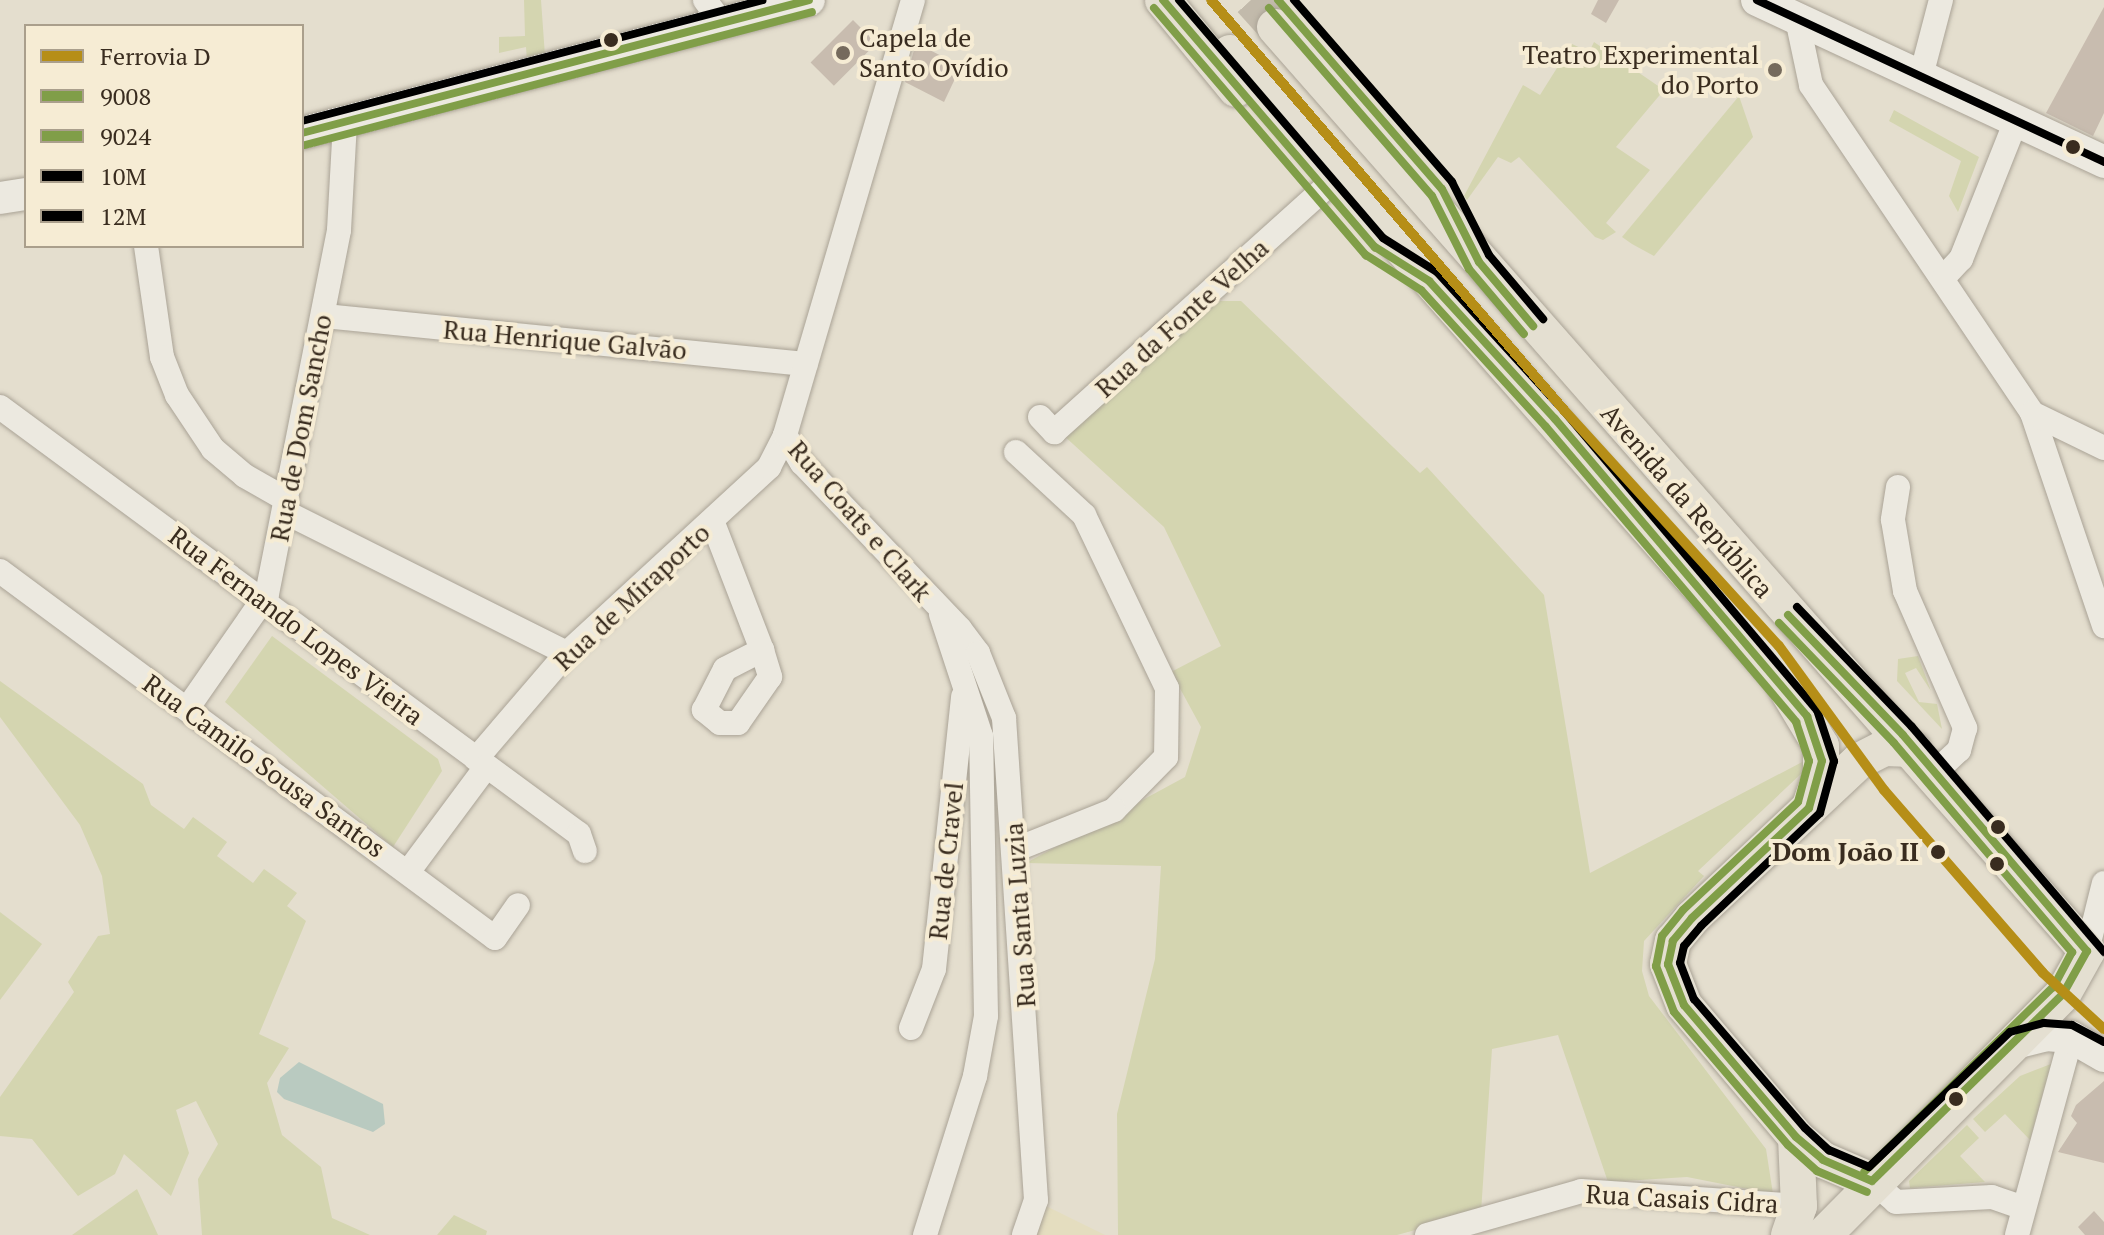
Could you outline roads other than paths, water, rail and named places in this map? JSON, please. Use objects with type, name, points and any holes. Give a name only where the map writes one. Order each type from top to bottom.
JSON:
[{"type":"main road","points":[[304,132],[714,12],[809,0]]},
{"type":"main road","points":[[1163,0],[1375,247],[1429,281]]},
{"type":"main road","points":[[1757,0],[2104,162]]},
{"type":"main road","name":"Avenida da República","points":[[1276,14],[1479,262],[2096,960]]},
{"type":"main road","name":"Avenida da República","points":[[1230,53],[1793,695],[1821,746],[1821,774],[1809,808]]},
{"type":"main road","points":[[0,198],[24,194]]},
{"type":"main road","points":[[1872,1181],[1823,1160],[1796,1137],[1684,1005],[1668,964],[1673,941],[1692,918],[1859,761],[1884,748],[1923,762]]},
{"type":"main road","points":[[1824,1235],[1872,1181],[2015,1043],[2079,972],[2096,960]]},
{"type":"main road","points":[[2015,1043],[2046,1035],[2071,1037],[2104,1056]]},
{"type":"main road","points":[[1794,1220],[1796,1137]]},
{"type":"street","name":"Rua Coats e Clark","points":[[913,0],[785,435],[802,463],[941,614],[981,736],[986,1016],[975,1076],[925,1235]]},
{"type":"street","points":[[1921,76],[1941,0]]},
{"type":"street","points":[[1797,19],[1811,85],[1944,277],[2032,413],[2104,626]]},
{"type":"street","points":[[1944,277],[1961,259],[2016,121]]},
{"type":"street","name":"Rua de Dom Sancho","points":[[187,709],[263,601],[286,506],[324,316],[346,175],[345,122]]},
{"type":"street","name":"Rua da Fonte Velha","points":[[1040,417],[1054,432],[1324,189]]},
{"type":"street","points":[[146,248],[162,357],[177,395],[213,449],[286,506],[567,653]]},
{"type":"street","name":"Rua Henrique Galvão","points":[[324,316],[806,364]]},
{"type":"street","name":"Rua Fernando Lopes Vieira","points":[[0,407],[579,834],[585,851]]},
{"type":"street","points":[[2032,413],[2104,448]]},
{"type":"street","name":"Rua de Miraporto","points":[[408,872],[481,763],[567,653],[713,523],[769,467],[785,435]]},
{"type":"street","points":[[1016,452],[1084,515],[1167,688],[1166,757],[1114,810],[1017,849]]},
{"type":"street","points":[[1898,487],[1893,520],[1905,591],[1965,728],[1959,750],[1923,762]]},
{"type":"street","points":[[713,523],[762,650]]},
{"type":"street","name":"Rua Camilo Sousa Santos","points":[[0,571],[495,938],[518,905]]},
{"type":"street","name":"Rua Santa Luzia","points":[[941,614],[978,653],[994,685],[1004,718],[1017,849],[1036,1200],[1024,1235]]},
{"type":"street","name":"Rua de Cravel","points":[[911,1028],[934,969],[964,690]]},
{"type":"street","points":[[2096,960],[2104,883]]},
{"type":"street","points":[[2017,1235],[2021,1207],[2071,1037]]},
{"type":"street","points":[[1872,1181],[1896,1202],[1992,1197],[2021,1207]]},
{"type":"street","name":"Rua Casais Cidra","points":[[1427,1235],[1581,1191],[1794,1220]]},
{"type":"tunnel","points":[[1251,0],[1275,27]]},
{"type":"rail line","name":"D","points":[[1211,0],[1564,410],[1779,646],[1884,790],[2043,973],[2104,1029]]},
{"type":"place","name":"Capela de Santo Ovídio","points":[[843,53]]},
{"type":"place","name":"Teatro Experimental do Porto","points":[[1775,70]]},
{"type":"place","name":"Dom João II","points":[[1938,852]]}]
